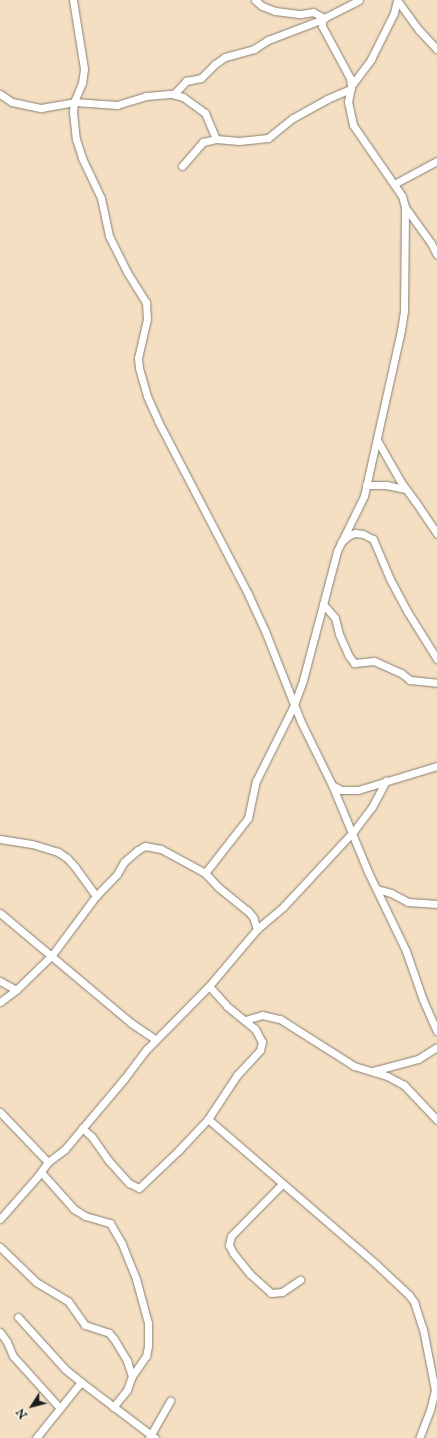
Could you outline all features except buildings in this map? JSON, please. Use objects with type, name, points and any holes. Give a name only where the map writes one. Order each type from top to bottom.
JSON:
[{"type":"street","points":[[73,0],[84,69],[82,84],[74,102],[73,112],[78,148],[101,198],[109,236],[127,272],[146,302],[147,318],[138,358],[139,368],[147,396],[158,421],[248,594],[294,705],[353,832],[368,872],[406,951],[423,1000],[437,1031]]},
{"type":"street","points":[[255,0],[262,6],[275,10],[301,14],[313,12],[324,19]]},
{"type":"street","points":[[174,94],[186,81],[201,78],[215,64],[225,57],[254,49],[268,40],[324,19],[359,0]]},
{"type":"street","points":[[397,0],[419,30],[437,49]]},
{"type":"street","points":[[182,166],[203,142],[216,139],[239,141],[268,138],[293,118],[351,87],[371,59],[394,14],[397,0]]},
{"type":"street","points":[[205,873],[248,818],[256,781],[294,705],[309,663],[323,604],[341,542],[364,496],[377,440],[382,408],[397,354],[404,310],[405,207],[402,196],[353,125],[348,102],[351,87],[350,78],[323,29],[324,19]]},
{"type":"street","points":[[0,94],[12,102],[41,108],[74,102],[117,104],[147,96],[174,94],[183,97],[205,113],[210,120],[216,139]]},
{"type":"street","points":[[394,184],[437,161]]},
{"type":"street","points":[[405,207],[431,243],[437,255]]},
{"type":"street","points":[[377,440],[405,489],[437,534]]},
{"type":"street","points":[[366,485],[386,485],[405,489]]},
{"type":"street","points":[[341,542],[349,535],[355,533],[373,538],[390,579],[429,650],[437,659]]},
{"type":"street","points":[[323,604],[335,618],[339,634],[349,656],[354,663],[368,661],[379,662],[410,680],[437,683]]},
{"type":"street","points":[[332,785],[347,791],[365,788],[437,766]]},
{"type":"street","points":[[0,1218],[48,1162],[59,1155],[156,1040],[209,986],[257,929],[283,907],[353,832],[372,807],[386,781]]},
{"type":"street","points":[[0,839],[32,844],[58,852],[67,858],[75,867],[96,896]]},
{"type":"street","points":[[0,1002],[16,990],[52,955],[96,896],[112,881],[124,862],[138,850],[146,846],[161,849],[205,873],[218,887],[248,911],[253,917],[257,929]]},
{"type":"street","points":[[377,889],[391,893],[408,902],[437,904]]},
{"type":"street","points":[[0,913],[52,955],[131,1023],[156,1040]]},
{"type":"street","points":[[0,980],[16,990]]},
{"type":"street","points":[[82,1128],[92,1137],[109,1161],[129,1183],[139,1188],[178,1151],[208,1119],[233,1081],[261,1048],[262,1042],[261,1037],[245,1020],[227,1006],[209,986]]},
{"type":"street","points":[[245,1020],[262,1015],[280,1019],[354,1066],[387,1076],[404,1085],[437,1120]]},
{"type":"street","points":[[371,1071],[411,1061],[428,1054],[437,1047]]},
{"type":"street","points":[[0,1112],[48,1162]]},
{"type":"street","points":[[208,1119],[377,1265],[409,1295],[414,1302],[423,1329],[435,1390],[430,1410],[419,1438]]},
{"type":"street","points":[[41,1172],[74,1209],[85,1216],[110,1223],[122,1244],[136,1279],[148,1323],[148,1346],[146,1356],[132,1376],[129,1386],[113,1407]]},
{"type":"street","points":[[282,1184],[231,1236],[229,1246],[232,1253],[250,1274],[271,1293],[282,1292],[300,1280]]},
{"type":"street","points":[[0,1247],[36,1282],[67,1299],[85,1325],[111,1336],[127,1361],[132,1376]]},
{"type":"street","points":[[18,1317],[65,1369],[151,1437],[159,1418],[170,1401]]},
{"type":"street","points":[[0,1332],[7,1342],[13,1356],[59,1408]]},
{"type":"street","points":[[36,1438],[81,1382]]}]
